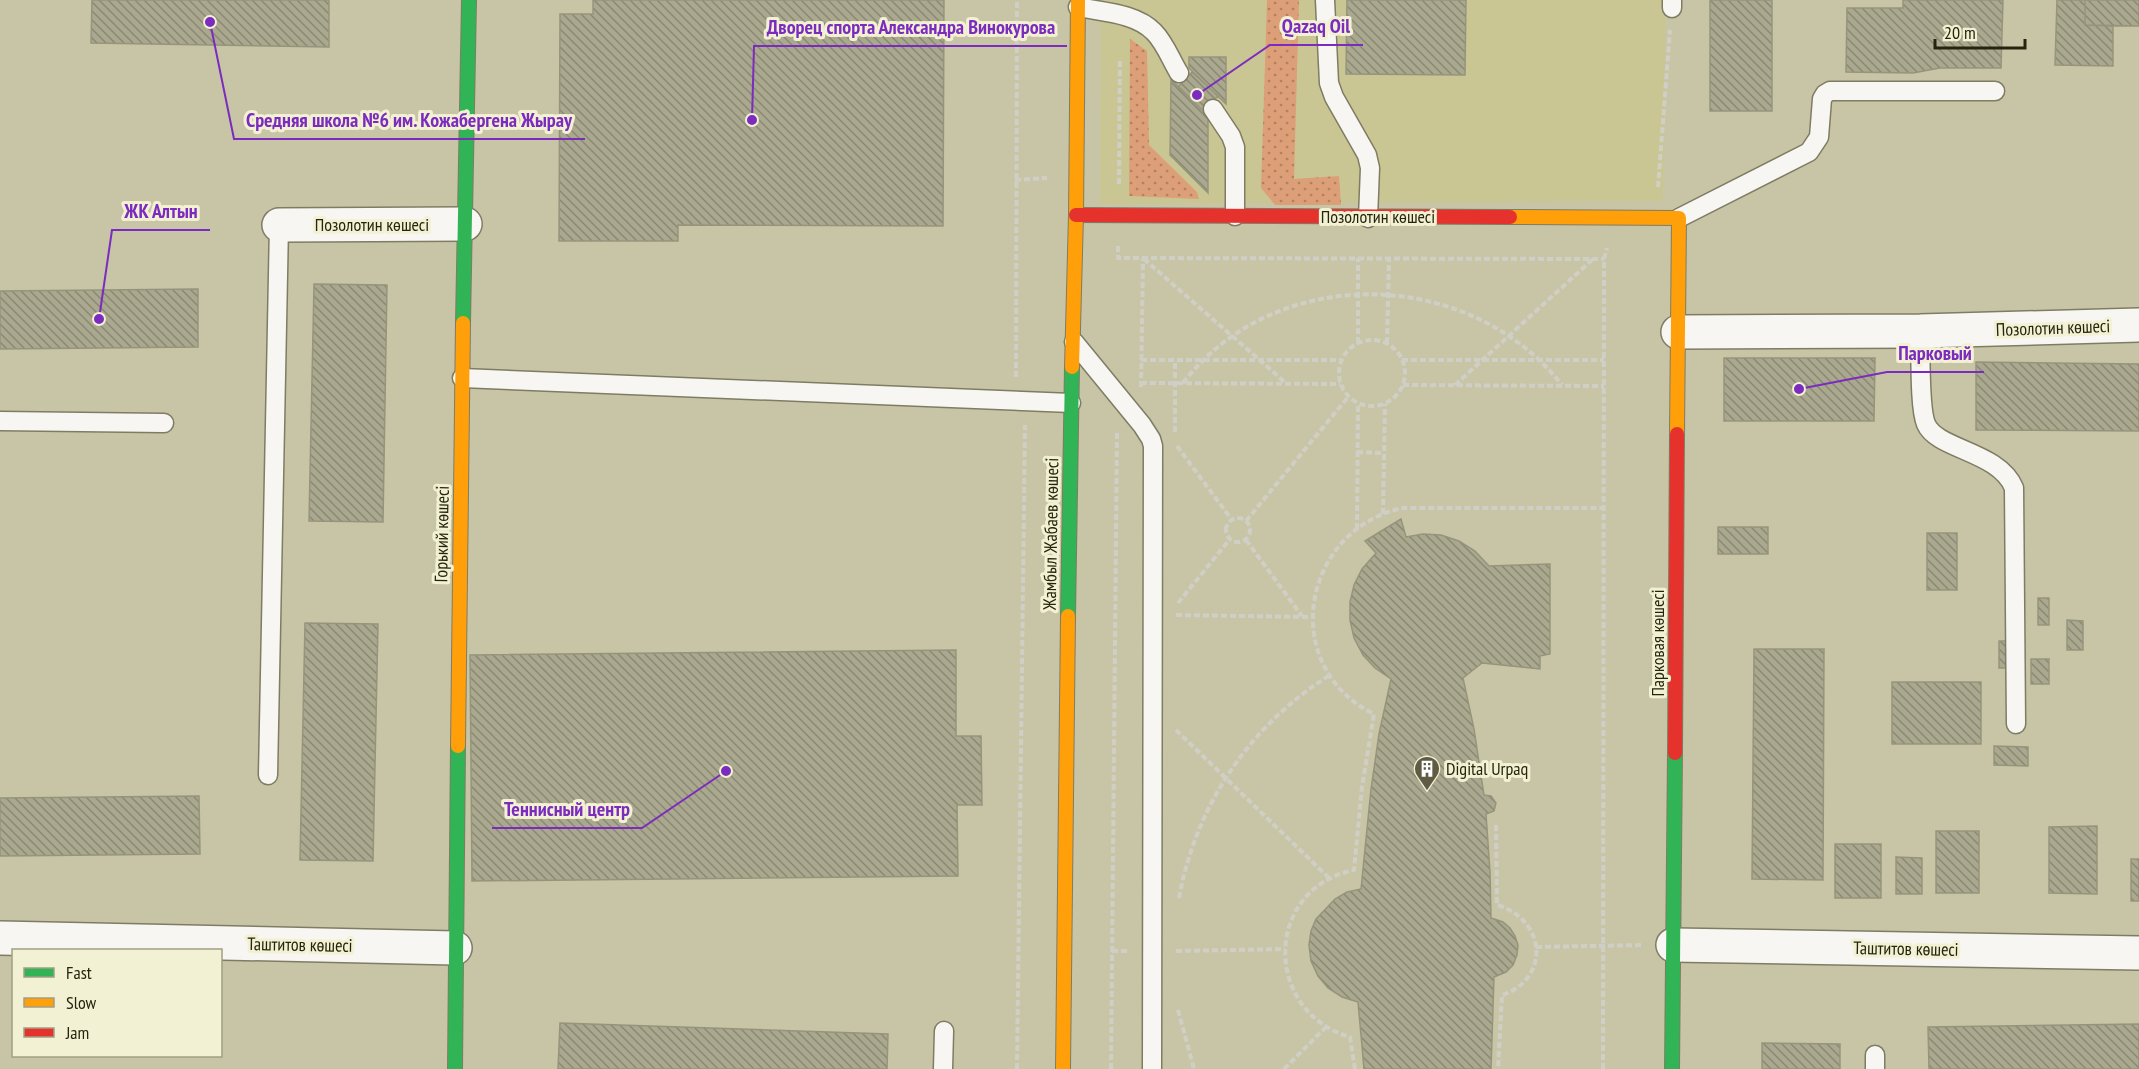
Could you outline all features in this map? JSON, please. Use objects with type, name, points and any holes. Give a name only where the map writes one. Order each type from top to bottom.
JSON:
[{"type":"street","name":"Горький көшесі","points":[[455,1069],[462,378],[469,0]]},
{"type":"street","name":"Жамбыл Жабаев көшесі","points":[[1063,1069],[1078,3]]},
{"type":"street","name":"Позолотин көшесі","points":[[1076,215],[1679,218]]},
{"type":"street","name":"Парковая көшесі","points":[[1672,1069],[1679,218]]},
{"type":"street","name":"Позолотин көшесі","points":[[279,225],[465,225]]},
{"type":"street","name":"Позолотин көшесі","points":[[1678,332],[1920,331],[2139,326]]},
{"type":"street","name":"Таштитов көшесі","points":[[0,938],[455,948]]},
{"type":"street","name":"Таштитов көшесі","points":[[1673,945],[2139,953]]},
{"type":"lane","points":[[1325,0],[1329,83],[1334,97],[1367,155],[1370,168],[1368,218]]},
{"type":"lane","points":[[1078,3],[1135,19],[1144,24],[1162,43],[1179,73]]},
{"type":"lane","points":[[1679,218],[1809,152],[1819,137],[1822,99],[1830,91],[1995,92]]},
{"type":"lane","points":[[1213,110],[1232,136],[1235,147],[1235,216]]},
{"type":"lane","points":[[268,775],[279,225]]},
{"type":"lane","points":[[1920,331],[1923,413],[1928,428],[1940,438],[1993,463],[2010,478],[2014,488],[2016,724]]},
{"type":"lane","points":[[1073,341],[1142,425],[1153,447],[1152,1069]]},
{"type":"lane","points":[[462,378],[1071,404]]},
{"type":"lane","points":[[0,421],[164,423]]},
{"type":"lane","points":[[944,1030],[944,1069]]},
{"type":"path","points":[[1017,0],[1016,377],[1025,401],[1017,1069]]},
{"type":"path","points":[[1655,218],[1672,4]]},
{"type":"path","points":[[1120,59],[1118,258],[1604,259],[1603,1069]]},
{"type":"path","points":[[1358,258],[1358,343]]},
{"type":"path","points":[[1143,259],[1287,384]]},
{"type":"path","points":[[1141,396],[1143,259]]},
{"type":"path","points":[[1387,343],[1389,259]]},
{"type":"path","points":[[1455,385],[1594,259]]},
{"type":"path","points":[[1183,383],[1204,360],[1233,337],[1259,321],[1286,309],[1314,301],[1358,294],[1430,300],[1484,321],[1509,336],[1539,360],[1562,386]]},
{"type":"path","points":[[1372,340],[1387,343],[1397,351],[1402,360],[1405,374],[1403,385],[1396,396],[1385,404],[1372,407],[1358,404],[1348,397],[1340,384],[1338,374],[1341,360],[1349,348],[1358,343],[1372,340]]},
{"type":"path","points":[[1141,360],[1341,360]]},
{"type":"path","points":[[1402,360],[1604,360]]},
{"type":"path","points":[[1141,383],[1340,384]]},
{"type":"path","points":[[1403,385],[1604,386]]},
{"type":"path","points":[[1246,521],[1348,397]]},
{"type":"path","points":[[1357,529],[1358,404]]},
{"type":"path","points":[[1383,514],[1385,404]]},
{"type":"path","points":[[1111,1069],[1117,431]]},
{"type":"path","points":[[1175,443],[1232,520]]},
{"type":"path","points":[[1357,452],[1384,453]]},
{"type":"path","points":[[1355,1069],[1350,1037],[1326,1027],[1307,1012],[1293,991],[1286,968],[1285,949],[1288,931],[1298,908],[1314,890],[1330,879],[1354,870],[1362,787],[1374,714],[1350,698],[1330,675],[1318,649],[1313,617],[1315,594],[1322,572],[1339,545],[1357,529],[1383,514],[1402,508],[1604,508]]},
{"type":"path","points":[[1238,518],[1246,521],[1251,529],[1246,540],[1237,543],[1230,539],[1226,529],[1232,520],[1238,518]]},
{"type":"path","points":[[1175,606],[1230,539]]},
{"type":"path","points":[[1246,540],[1302,616]]},
{"type":"path","points":[[1175,615],[1313,617]]},
{"type":"path","points":[[1178,904],[1194,838],[1225,778],[1254,739],[1281,711],[1313,685],[1330,675]]},
{"type":"path","points":[[1175,730],[1330,879]]},
{"type":"path","points":[[1496,825],[1497,905],[1516,912],[1526,921],[1533,932],[1536,946],[1534,965],[1529,977],[1517,989],[1502,995],[1498,1069]]},
{"type":"path","points":[[1536,946],[1673,945]]},
{"type":"path","points":[[1112,951],[1285,949]]},
{"type":"path","points":[[1176,1000],[1194,1069]]},
{"type":"path","points":[[1284,1069],[1326,1027]]},
{"type":"shaded area","points":[[1101,0],[1666,0],[1663,201],[1100,204]]},
{"type":"shaded area","points":[[1267,0],[1299,0],[1294,179],[1339,176],[1341,205],[1275,205],[1261,188]]},
{"type":"shaded area","points":[[1130,39],[1147,51],[1149,145],[1197,192],[1199,199],[1129,196]]},
{"type":"building","points":[[92,0],[329,0],[329,47],[91,43]]},
{"type":"building","points":[[593,0],[944,0],[943,226],[678,225],[678,241],[559,241],[560,14],[593,14]]},
{"type":"building","points":[[1347,0],[1466,0],[1465,75],[1346,74]]},
{"type":"building","points":[[1710,0],[1772,0],[1772,111],[1710,111]]},
{"type":"building","points":[[1903,0],[2003,0],[2001,68],[1940,68],[1913,73],[1846,72],[1847,8],[1903,8]]},
{"type":"building","points":[[2057,0],[2085,0],[2085,25],[2113,26],[2113,66],[2055,65]]},
{"type":"building","points":[[2085,0],[2139,0],[2139,26],[2085,25]]},
{"type":"building","points":[[1189,57],[1226,57],[1226,104],[1189,68]]},
{"type":"building","points":[[1192,72],[1218,96],[1203,111],[1178,87]]},
{"type":"building","points":[[1171,79],[1208,116],[1208,193],[1170,155]]},
{"type":"building","points":[[314,284],[387,285],[383,522],[309,521]]},
{"type":"building","points":[[198,289],[198,347],[0,349],[0,291]]},
{"type":"building","points":[[1724,358],[1875,358],[1874,421],[1724,421]]},
{"type":"building","points":[[1976,362],[2139,364],[2139,431],[1976,430]]},
{"type":"building","name":"Digital Urpaq","points":[[1401,519],[1406,537],[1423,534],[1441,535],[1459,541],[1475,551],[1489,566],[1550,564],[1550,654],[1540,656],[1540,669],[1482,663],[1463,678],[1474,729],[1484,795],[1491,796],[1496,803],[1494,811],[1486,814],[1491,918],[1503,922],[1510,928],[1518,945],[1513,965],[1506,972],[1494,977],[1491,1069],[1364,1069],[1358,1002],[1342,997],[1328,988],[1318,976],[1311,961],[1309,945],[1316,919],[1335,899],[1347,892],[1361,889],[1371,789],[1379,734],[1391,679],[1375,668],[1363,655],[1354,638],[1350,620],[1350,602],[1354,585],[1362,569],[1376,553],[1365,541]]},
{"type":"building","points":[[1718,527],[1768,527],[1768,554],[1718,554]]},
{"type":"building","points":[[1927,533],[1957,533],[1957,590],[1927,590]]},
{"type":"building","points":[[2038,598],[2049,598],[2049,625],[2038,625]]},
{"type":"building","points":[[2067,620],[2083,621],[2083,650],[2067,650]]},
{"type":"building","points":[[305,623],[378,624],[373,861],[300,860]]},
{"type":"building","points":[[1999,641],[2013,641],[2013,668],[1999,668]]},
{"type":"building","points":[[1754,649],[1824,649],[1823,880],[1752,879]]},
{"type":"building","points":[[956,650],[956,736],[981,736],[982,805],[957,805],[958,876],[472,881],[470,655]]},
{"type":"building","points":[[2031,659],[2049,659],[2049,684],[2031,684]]},
{"type":"building","points":[[1892,682],[1981,682],[1981,744],[1892,744]]},
{"type":"building","points":[[1994,746],[2028,747],[2028,766],[1994,765]]},
{"type":"building","points":[[199,796],[200,854],[0,856],[0,798]]},
{"type":"building","points":[[2097,826],[2097,894],[2049,893],[2049,827]]},
{"type":"building","points":[[1936,831],[1979,831],[1979,893],[1936,893]]},
{"type":"building","points":[[1835,844],[1881,844],[1881,898],[1835,898]]},
{"type":"building","points":[[1896,857],[1922,858],[1922,894],[1896,894]]},
{"type":"building","points":[[2131,859],[2139,859],[2139,901],[2131,901]]},
{"type":"building","points":[[560,1023],[888,1034],[887,1069],[558,1069]]},
{"type":"building","points":[[2139,1024],[2139,1069],[1929,1069],[1928,1027]]},
{"type":"building","points":[[1762,1043],[1840,1044],[1840,1069],[1762,1069]]},
{"type":"traffic: fast","points":[[463,323],[469,0]]},
{"type":"traffic: fast","points":[[1068,616],[1072,367]]},
{"type":"traffic: fast","points":[[455,1069],[458,746]]},
{"type":"traffic: fast","points":[[1672,1069],[1675,753]]},
{"type":"traffic: slow","points":[[1072,367],[1078,0]]},
{"type":"traffic: slow","points":[[1510,217],[1679,218],[1677,434]]},
{"type":"traffic: slow","points":[[458,746],[463,323]]},
{"type":"traffic: slow","points":[[1063,1069],[1068,616]]},
{"type":"traffic: jam","points":[[1076,215],[1510,217]]},
{"type":"traffic: jam","points":[[1675,753],[1677,434]]},
{"type":"place","name":"Средняя школа №6 им. Кожабергена Жырау","points":[[210,22]]},
{"type":"place","name":"Qazaq Oil","points":[[1197,95]]},
{"type":"place","name":"Дворец спорта Александра Винокурова","points":[[752,120]]},
{"type":"place","name":"ЖК Алтын","points":[[99,319]]},
{"type":"place","name":"Парковый","points":[[1799,389]]},
{"type":"place","name":"Теннисный центр","points":[[726,771]]},
{"type":"place","name":"Digital Urpaq","points":[[1427,792]]}]
